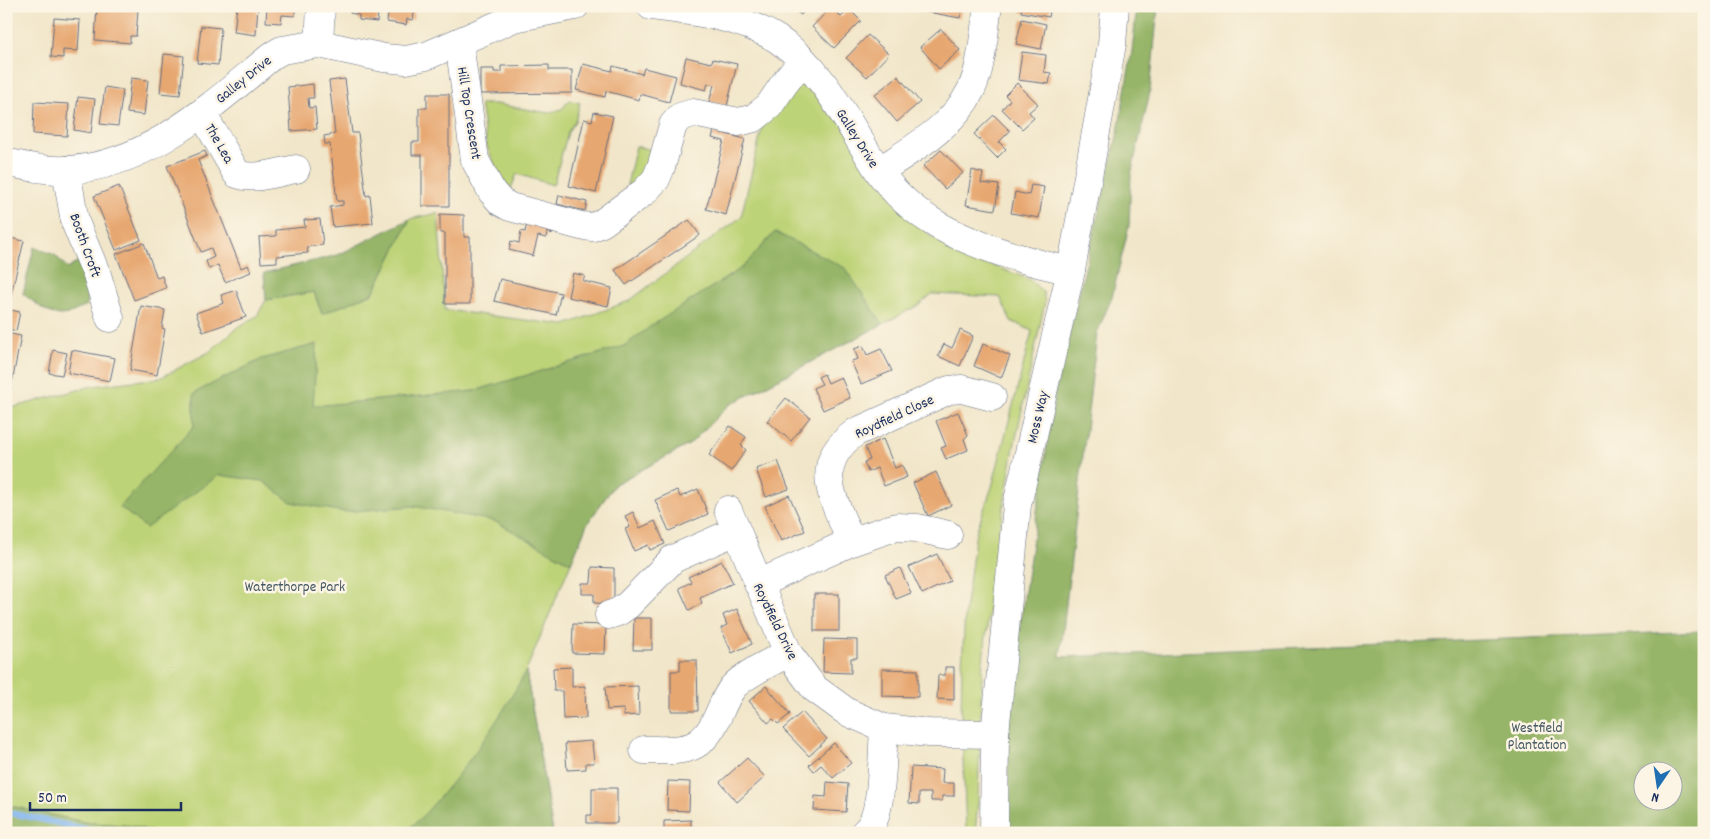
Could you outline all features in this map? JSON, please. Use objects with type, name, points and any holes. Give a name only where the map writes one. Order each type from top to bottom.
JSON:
[{"type":"street","points":[[319,44],[321,6]]},
{"type":"street","name":"Galley Drive","points":[[6,162],[30,168],[66,170],[93,167],[120,159],[155,144],[185,126],[274,55],[290,49],[319,44],[384,58],[406,60],[426,56],[514,18],[575,6]]},
{"type":"street","name":"Galley Drive","points":[[650,6],[682,10],[749,25],[778,40],[803,60],[845,114],[879,171],[905,202],[936,226],[979,246],[1056,269],[1071,270]]},
{"type":"street","points":[[879,171],[920,143],[949,120],[963,104],[972,89],[977,74],[988,6]]},
{"type":"street","name":"Moss Way","points":[[994,833],[995,734],[1017,505],[1071,270],[1109,62],[1115,6]]},
{"type":"street","name":"Hill Top Crescent","points":[[459,42],[475,160],[492,192],[501,202],[510,207],[581,226],[593,227],[602,223],[644,192],[656,179],[673,125],[680,117],[693,113],[739,122],[754,118],[769,106],[803,60]]},
{"type":"street","name":"The Lea","points":[[202,113],[238,174],[245,177],[253,177],[296,169]]},
{"type":"street","name":"Booth Croft","points":[[66,170],[74,222],[97,275],[110,318]]},
{"type":"street","name":"Roydfield Close","points":[[851,542],[828,477],[830,464],[844,440],[856,432],[949,390],[962,389],[992,397]]},
{"type":"street","name":"Roydfield Drive","points":[[609,615],[618,612],[628,605],[673,559],[732,521],[788,652],[814,688],[847,712],[884,728],[930,733],[995,734]]},
{"type":"street","points":[[758,584],[851,542],[897,527],[924,529],[948,535]]},
{"type":"street","points":[[644,750],[680,750],[695,746],[706,737],[734,686],[788,652]]},
{"type":"street","points":[[864,833],[872,825],[876,812],[884,728]]},
{"type":"green space","name":"Westfield Plantation","points":[[1137,6],[1158,6],[1150,92],[1131,175],[1129,226],[1112,297],[1097,333],[1060,657],[1704,631],[1704,833],[1007,833],[1009,709],[1016,650],[1055,393],[1118,132],[1132,51]]},
{"type":"green space","name":"Waterthorpe Park","points":[[805,84],[819,91],[931,237],[972,258],[1029,279],[1043,292],[1045,302],[1014,447],[996,551],[982,670],[978,803],[975,833],[966,833],[961,715],[965,612],[976,532],[992,487],[1032,331],[1011,321],[1000,297],[932,294],[919,305],[729,405],[690,444],[615,484],[587,524],[526,671],[553,833],[6,833],[6,406],[15,407],[92,386],[160,378],[209,352],[238,327],[257,316],[266,300],[314,292],[322,314],[373,293],[410,219],[438,213],[445,310],[565,325],[629,301],[741,217],[763,124],[788,90]]},
{"type":"green space","points":[[569,100],[580,103],[575,121],[568,132],[553,185],[517,174],[510,191],[487,147],[480,104],[496,104],[548,113],[562,109]]},
{"type":"green space","points":[[636,146],[658,152],[640,186],[627,185]]},
{"type":"green space","points":[[410,219],[373,293],[322,314],[314,292],[266,300],[264,273],[338,255]]},
{"type":"green space","points":[[775,232],[845,268],[883,324],[729,405],[690,444],[615,484],[587,524],[571,563],[494,521],[413,506],[344,512],[291,502],[263,481],[219,475],[146,528],[120,507],[194,426],[194,393],[262,359],[317,344],[313,406],[474,391],[624,346],[651,326],[743,267]]},
{"type":"green space","points":[[34,247],[55,255],[68,269],[78,261],[90,283],[87,306],[67,314],[50,313],[23,294]]},
{"type":"green space","points":[[526,671],[553,833],[403,833],[415,824],[429,809],[467,764],[488,734]]},
{"type":"green space","points":[[6,805],[84,822],[134,826],[156,833],[6,833]]},
{"type":"building","points":[[237,6],[258,6],[256,35],[234,32]]},
{"type":"building","points":[[267,6],[295,6],[295,16],[282,15],[281,23],[266,22]]},
{"type":"building","points":[[351,6],[379,6],[377,22],[359,20],[359,15],[350,13]]},
{"type":"building","points":[[389,6],[415,6],[413,20],[407,19],[406,25],[387,22]]},
{"type":"building","points":[[789,6],[807,6],[801,15]]},
{"type":"building","points":[[832,6],[840,8],[836,12],[841,17],[849,9],[861,21],[834,48],[812,27]]},
{"type":"building","points":[[923,6],[962,6],[960,18],[922,11]]},
{"type":"building","points":[[1022,6],[1051,6],[1049,17],[1021,12]]},
{"type":"building","points":[[97,7],[138,10],[136,36],[130,36],[130,43],[95,40]]},
{"type":"building","points":[[54,18],[80,20],[78,51],[63,50],[63,58],[51,57]]},
{"type":"building","points":[[1022,19],[1046,24],[1041,49],[1016,44]]},
{"type":"building","points":[[201,26],[221,28],[218,65],[197,63]]},
{"type":"building","points":[[941,29],[960,50],[939,69],[920,47]]},
{"type":"building","points":[[868,35],[889,54],[867,77],[846,58]]},
{"type":"building","points":[[1022,52],[1046,55],[1044,72],[1051,73],[1049,84],[1018,80]]},
{"type":"building","points":[[164,54],[184,56],[180,95],[160,93]]},
{"type":"building","points":[[686,57],[711,63],[713,59],[737,64],[727,106],[709,102],[714,85],[708,83],[706,90],[680,83]]},
{"type":"building","points":[[583,64],[612,71],[613,66],[642,74],[644,68],[676,76],[669,102],[640,94],[639,100],[606,91],[605,97],[576,90]]},
{"type":"building","points":[[549,65],[549,70],[572,70],[572,93],[480,94],[480,69],[494,69],[494,72],[501,72],[501,66]]},
{"type":"building","points":[[898,76],[920,102],[897,122],[874,95]]},
{"type":"building","points":[[131,78],[148,80],[144,115],[127,113]]},
{"type":"building","points":[[345,79],[352,133],[358,133],[366,196],[370,195],[373,223],[333,227],[330,207],[343,205],[343,201],[337,201],[330,144],[325,144],[324,136],[335,134],[329,81]]},
{"type":"building","points":[[1017,83],[1038,104],[1029,112],[1034,118],[1022,129],[1002,109],[1010,100],[1005,95]]},
{"type":"building","points":[[313,84],[314,98],[308,98],[309,108],[315,107],[317,129],[291,131],[288,87]]},
{"type":"building","points":[[105,87],[123,90],[118,126],[100,124]]},
{"type":"building","points":[[427,94],[449,94],[449,206],[422,206],[422,155],[412,155],[412,142],[419,142],[419,108],[427,108]]},
{"type":"building","points":[[78,97],[95,99],[91,133],[74,130]]},
{"type":"building","points":[[34,102],[69,104],[67,136],[33,134]]},
{"type":"building","points":[[594,112],[613,116],[596,193],[569,186],[584,119],[592,121]]},
{"type":"building","points":[[994,115],[1010,131],[999,142],[1006,149],[997,158],[974,134]]},
{"type":"building","points":[[714,131],[745,139],[726,215],[706,209],[724,141],[712,138]]},
{"type":"building","points":[[941,150],[963,173],[945,189],[923,166]]},
{"type":"building","points":[[205,151],[207,156],[198,160],[241,268],[248,265],[251,272],[225,282],[218,265],[209,269],[206,261],[214,257],[211,248],[201,252],[167,166]]},
{"type":"building","points":[[972,170],[983,173],[981,183],[999,185],[995,210],[966,205]]},
{"type":"building","points":[[1031,185],[1044,187],[1039,218],[1011,213],[1015,192],[1029,195]]},
{"type":"building","points":[[119,186],[141,240],[116,250],[94,196]]},
{"type":"building","points":[[559,195],[587,202],[585,211],[557,204]]},
{"type":"building","points":[[440,214],[464,215],[464,237],[470,237],[470,304],[445,304],[445,233],[440,233]]},
{"type":"building","points":[[528,218],[555,225],[553,234],[547,232],[546,238],[538,236],[533,256],[509,250],[511,241],[519,243],[521,231],[525,232]]},
{"type":"building","points":[[320,219],[323,245],[307,247],[308,253],[277,256],[277,262],[261,263],[259,237],[276,236],[276,230],[305,227],[304,220]]},
{"type":"building","points":[[689,220],[700,235],[626,285],[615,270]]},
{"type":"building","points":[[6,237],[24,241],[10,298],[6,297]]},
{"type":"building","points":[[144,243],[157,278],[162,276],[166,288],[134,300],[116,254]]},
{"type":"building","points":[[573,273],[585,276],[583,281],[612,288],[608,306],[568,297]]},
{"type":"building","points":[[500,279],[561,293],[556,315],[494,301]]},
{"type":"building","points":[[236,290],[246,317],[203,332],[196,313],[224,303],[221,295]]},
{"type":"building","points":[[141,306],[165,310],[162,328],[165,329],[157,375],[130,370]]},
{"type":"building","points":[[6,309],[20,312],[16,331],[6,328]]},
{"type":"building","points":[[960,330],[973,336],[960,366],[938,356],[944,344],[952,348]]},
{"type":"building","points":[[6,333],[21,336],[9,399],[6,398]]},
{"type":"building","points":[[983,344],[1010,356],[1001,378],[974,366]]},
{"type":"building","points":[[863,346],[867,355],[881,349],[892,371],[861,384],[851,361],[858,359],[854,349]]},
{"type":"building","points":[[53,350],[67,353],[62,375],[49,373]]},
{"type":"building","points":[[72,350],[115,358],[110,381],[68,373]]},
{"type":"building","points":[[824,374],[828,383],[841,377],[850,398],[823,410],[813,388],[822,384],[818,377]]},
{"type":"building","points":[[786,398],[810,417],[791,441],[767,421]]},
{"type":"building","points":[[958,412],[968,435],[964,439],[968,450],[946,459],[941,448],[946,446],[936,421]]},
{"type":"building","points":[[730,426],[746,437],[741,445],[746,450],[731,471],[709,455]]},
{"type":"building","points":[[883,439],[895,468],[902,465],[907,477],[884,486],[877,468],[868,472],[864,462],[870,460],[865,447]]},
{"type":"building","points":[[778,461],[789,489],[766,497],[756,469]]},
{"type":"building","points":[[936,472],[951,505],[928,516],[913,483]]},
{"type":"building","points":[[698,489],[708,514],[669,531],[655,500],[677,490],[680,497]]},
{"type":"building","points":[[789,495],[805,531],[781,541],[765,506]]},
{"type":"building","points":[[633,512],[640,528],[655,521],[665,544],[650,550],[648,545],[634,551],[625,529],[630,527],[625,516]]},
{"type":"building","points":[[937,554],[950,581],[922,594],[909,567]]},
{"type":"building","points":[[722,561],[733,583],[700,598],[702,603],[689,610],[679,588],[691,582],[688,577]]},
{"type":"building","points":[[592,567],[614,568],[614,604],[594,603],[594,594],[582,594],[582,583],[591,583]]},
{"type":"building","points":[[900,568],[911,593],[896,599],[885,575]]},
{"type":"building","points":[[814,594],[839,594],[839,631],[814,631]]},
{"type":"building","points":[[737,609],[752,644],[732,653],[721,628],[727,625],[723,615]]},
{"type":"building","points":[[634,618],[652,618],[652,650],[633,650]]},
{"type":"building","points":[[573,624],[606,625],[605,654],[572,653]]},
{"type":"building","points":[[824,639],[857,640],[857,658],[851,658],[851,673],[823,672]]},
{"type":"building","points":[[680,660],[697,660],[698,711],[671,711],[671,671],[680,671]]},
{"type":"building","points":[[572,667],[572,687],[585,686],[586,718],[563,719],[562,691],[554,691],[553,668]]},
{"type":"building","points":[[945,667],[954,667],[954,700],[937,699],[938,675],[945,675]]},
{"type":"building","points":[[882,669],[918,670],[918,697],[882,696]]},
{"type":"building","points":[[638,686],[639,715],[624,716],[623,709],[607,710],[605,687]]},
{"type":"building","points":[[766,686],[790,714],[778,724],[773,719],[768,723],[749,701]]},
{"type":"building","points":[[802,712],[827,739],[809,756],[783,729]]},
{"type":"building","points":[[592,741],[594,763],[586,763],[586,769],[567,770],[565,743]]},
{"type":"building","points":[[834,743],[851,763],[833,778],[821,765],[814,771],[809,765]]},
{"type":"building","points":[[747,758],[765,777],[737,802],[720,782]]},
{"type":"building","points":[[911,767],[943,769],[942,783],[954,783],[954,796],[942,796],[942,801],[931,801],[931,793],[919,793],[919,804],[909,803]]},
{"type":"building","points":[[668,781],[690,782],[689,811],[667,810]]},
{"type":"building","points":[[827,782],[848,784],[846,812],[814,810],[815,796],[826,797]]},
{"type":"building","points":[[592,788],[617,788],[617,823],[587,823],[587,815],[592,815]]},
{"type":"building","points":[[691,820],[691,833],[664,833],[664,821]]},
{"type":"waterway","points":[[6,812],[104,833]]}]
